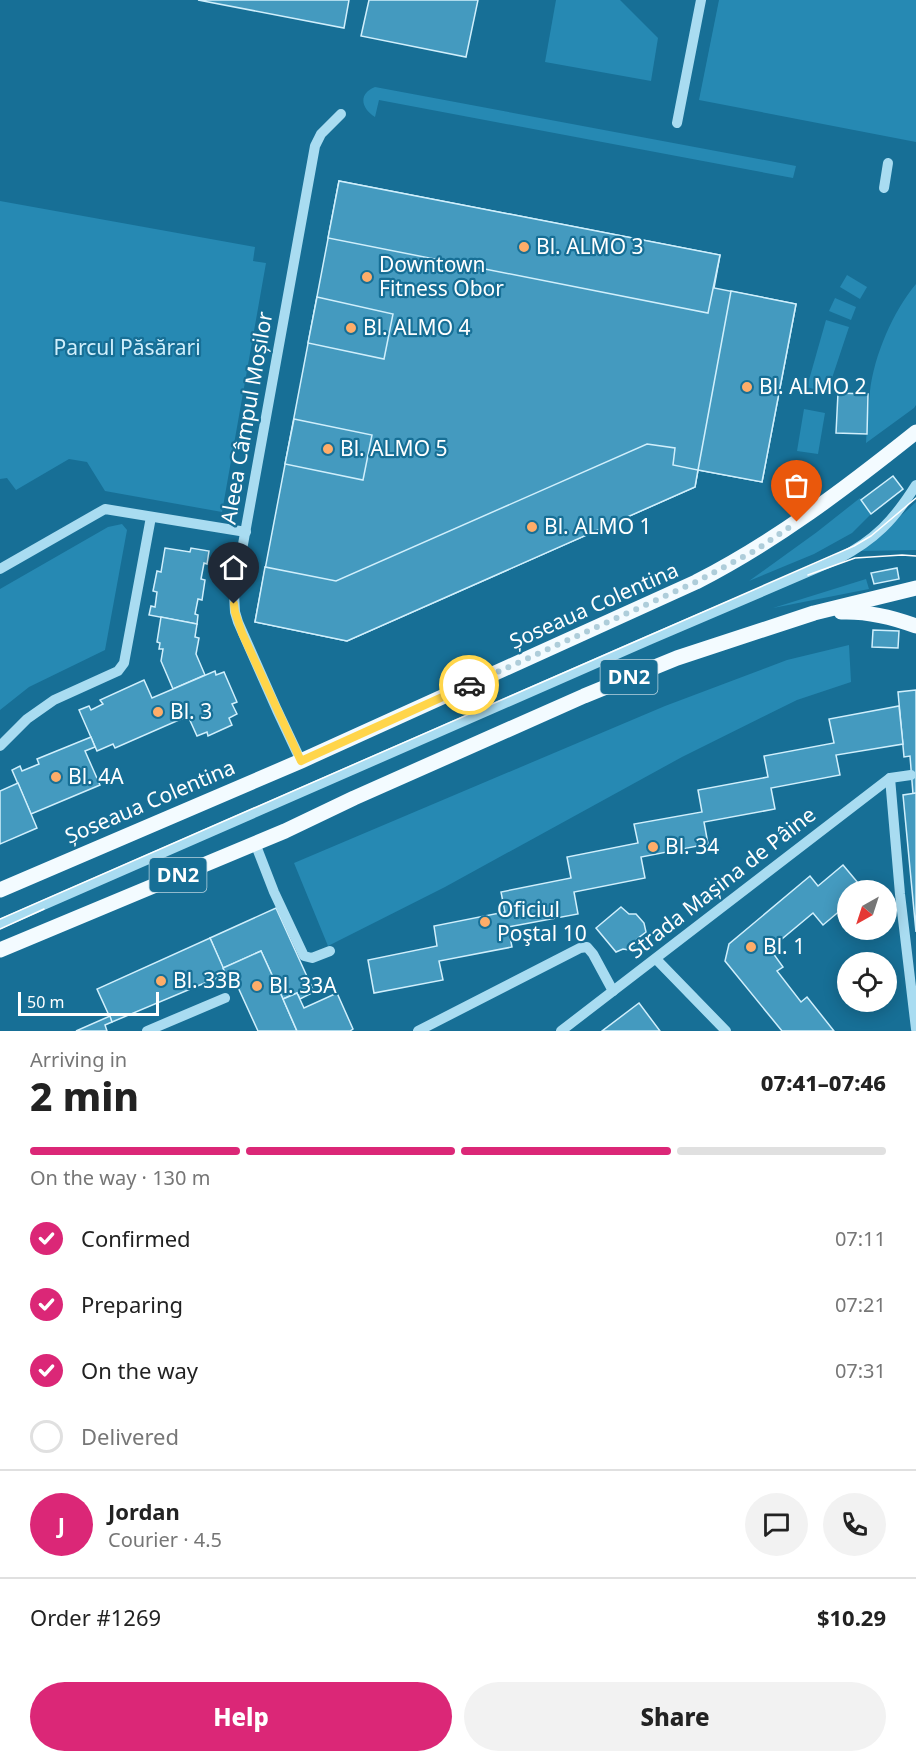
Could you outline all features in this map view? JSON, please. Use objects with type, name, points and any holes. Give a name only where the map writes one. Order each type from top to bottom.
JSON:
[{"type":"main road","name":"Șoseaua Colentina","points":[[0,890],[301,761],[724,568],[756,550],[813,512],[916,432]]},
{"type":"main road","name":"DN2","points":[[0,950],[285,831],[584,696],[710,646],[814,613],[916,588]]},
{"type":"main road","points":[[814,613],[867,613],[894,618],[916,626]]},
{"type":"street","points":[[676,123],[701,0]]},
{"type":"street","name":"Aleea Câmpul Moșilor","points":[[301,761],[242,633],[235,612],[234,594],[315,146],[321,134],[340,114]]},
{"type":"street","points":[[884,188],[888,163]]},
{"type":"street","points":[[0,924],[838,559],[863,545],[883,529],[897,514],[916,485]]},
{"type":"street","points":[[0,569],[105,509],[246,532]]},
{"type":"street","points":[[0,746],[27,719],[54,700],[118,670],[124,663],[152,517]]},
{"type":"street","name":"Strada Mașina de Pâine","points":[[561,1031],[890,778],[911,775]]},
{"type":"street","points":[[890,778],[900,894],[916,1029]]},
{"type":"street","points":[[255,843],[274,892],[304,956],[312,958],[330,951]]},
{"type":"street","points":[[418,1031],[580,948],[587,947],[593,954],[613,991]]},
{"type":"street","points":[[656,958],[726,1031]]},
{"type":"street","points":[[147,1031],[225,998]]},
{"type":"green space","points":[[556,0],[620,0],[658,38],[651,81],[545,62]]},
{"type":"green space","points":[[719,0],[916,0],[916,142],[699,100]]},
{"type":"green space","points":[[375,87],[796,166],[793,178],[379,100],[375,117],[367,110],[363,101],[366,93]]},
{"type":"green space","name":"Parcul Păsărari","points":[[0,201],[255,247],[253,261],[266,263],[222,512],[105,491],[87,462],[69,459],[16,490],[7,478],[0,479]]},
{"type":"green space","points":[[847,275],[867,287],[860,299],[840,287]]},
{"type":"green space","points":[[916,284],[916,405],[866,443],[872,377],[880,349],[892,320]]},
{"type":"green space","points":[[835,298],[856,307],[851,320],[829,311]]},
{"type":"green space","points":[[826,320],[849,327],[827,393],[807,387]]},
{"type":"green space","points":[[804,409],[825,413],[818,454],[797,451]]},
{"type":"green space","points":[[860,498],[871,514],[852,533],[814,554],[749,581],[817,532]]},
{"type":"green space","points":[[916,502],[916,550],[859,551],[884,531]]},
{"type":"green space","points":[[122,524],[127,530],[105,650],[29,687],[0,710],[0,589],[108,527]]},
{"type":"green space","points":[[866,579],[869,589],[773,608]]},
{"type":"green space","points":[[849,645],[851,682],[797,700],[682,757],[445,887],[328,946],[294,863],[665,706],[787,660]]},
{"type":"building","points":[[198,0],[349,0],[344,28]]},
{"type":"building","points":[[369,0],[478,0],[466,57],[361,36]]},
{"type":"building","points":[[339,181],[720,255],[714,288],[796,304],[762,482],[698,470],[695,487],[347,641],[255,622]]},
{"type":"building","name":"Bl. ALMO 3","points":[[339,181],[720,255],[708,313],[328,238]]},
{"type":"building","name":"Bl. ALMO 2","points":[[731,291],[796,304],[762,482],[698,470]]},
{"type":"building","name":"Bl. ALMO 4","points":[[317,297],[393,314],[384,359],[308,343]]},
{"type":"building","points":[[838,393],[868,394],[867,434],[836,433]]},
{"type":"building","name":"Bl. ALMO 5","points":[[294,419],[372,435],[363,480],[285,464]]},
{"type":"building","name":"Bl. ALMO 1","points":[[647,444],[675,448],[673,465],[698,470],[695,487],[347,641],[255,622],[265,567],[336,581]]},
{"type":"building","points":[[893,476],[903,489],[871,514],[861,500]]},
{"type":"building","points":[[165,548],[190,552],[191,548],[209,551],[201,579],[205,580],[202,600],[198,599],[195,614],[198,615],[197,624],[149,615],[151,606],[155,607],[157,592],[153,591],[157,571],[161,572]]},
{"type":"building","points":[[897,568],[899,579],[874,584],[871,573]]},
{"type":"building","points":[[161,617],[197,624],[195,637],[199,638],[196,654],[205,675],[173,689],[161,661],[163,649],[159,649],[160,643],[157,642]]},
{"type":"building","points":[[873,630],[899,631],[898,648],[872,647]]},
{"type":"building","name":"Bl. 3","points":[[215,671],[216,675],[224,672],[237,702],[232,704],[237,714],[229,718],[232,725],[208,736],[207,732],[197,736],[188,716],[115,748],[113,744],[97,751],[79,710],[89,706],[91,710],[103,704],[100,700],[144,680],[152,698]]},
{"type":"building","points":[[916,690],[916,793],[913,794],[910,756],[904,757],[898,692]]},
{"type":"building","name":"Bl. 34","points":[[899,706],[903,744],[836,755],[840,775],[771,788],[775,809],[704,822],[708,844],[641,857],[645,878],[574,892],[578,914],[508,927],[512,947],[439,961],[443,980],[374,993],[368,960],[437,946],[434,926],[505,912],[501,892],[571,878],[567,857],[638,843],[634,824],[702,812],[698,790],[768,777],[764,756],[834,743],[829,719]]},
{"type":"building","name":"Bl. 4A","points":[[91,737],[95,747],[85,751],[100,785],[31,814],[12,770],[20,766],[22,771],[39,764],[37,759]]},
{"type":"building","points":[[18,783],[37,828],[0,844],[0,791]]},
{"type":"building","points":[[916,793],[916,932],[903,795]]},
{"type":"building","name":"Bl. 1","points":[[843,865],[856,880],[837,880],[837,913],[823,925],[813,913],[770,949],[783,967],[777,971],[801,1002],[807,997],[834,1031],[782,1031],[725,961],[729,944],[810,876],[818,886]]},
{"type":"building","points":[[621,907],[629,914],[636,914],[644,923],[646,932],[629,950],[623,949],[616,952],[596,928]]},
{"type":"building","points":[[276,908],[314,992],[300,999],[297,993],[283,999],[261,951],[223,968],[210,938]]},
{"type":"building","name":"Bl. 33B","points":[[210,938],[226,974],[112,1022],[97,989]]},
{"type":"building","name":"Bl. 33A","points":[[261,951],[297,1031],[258,1031],[231,972],[226,974],[223,968]]},
{"type":"building","points":[[297,993],[304,1008],[337,993],[353,1029],[350,1031],[297,1031],[283,999]]},
{"type":"building","points":[[639,1003],[660,1031],[602,1031]]},
{"type":"building","points":[[110,1016],[112,1022],[105,1025],[107,1031],[76,1031]]},
{"type":"tram line","points":[[0,919],[854,546],[871,536],[916,498]]},
{"type":"tram line","points":[[808,575],[855,558],[916,556]]},
{"type":"tram line","points":[[0,929],[44,909]]},
{"type":"way so far","points":[[469,685],[696,582],[756,550],[797,522]]},
{"type":"place","name":"Bl. ALMO 3","points":[[524,247]]},
{"type":"place","name":"Downtown Fitness Obor","points":[[367,277]]},
{"type":"place","name":"Bl. ALMO 4","points":[[351,328]]},
{"type":"place","name":"Bl. ALMO 2","points":[[747,387]]},
{"type":"place","name":"Bl. ALMO 5","points":[[328,449]]},
{"type":"place","name":"Bl. ALMO 1","points":[[532,527]]},
{"type":"place","name":"Bl. 3","points":[[158,712]]},
{"type":"place","name":"Bl. 4A","points":[[56,777]]},
{"type":"place","name":"Bl. 34","points":[[653,847]]},
{"type":"place","name":"Oficiul Poştal 10","points":[[485,922]]},
{"type":"place","name":"Bl. 1","points":[[751,947]]},
{"type":"place","name":"Bl. 33B","points":[[161,981]]},
{"type":"place","name":"Bl. 33A","points":[[257,986]]},
{"type":"route","points":[[234,604],[242,633],[301,761],[469,685]]}]
